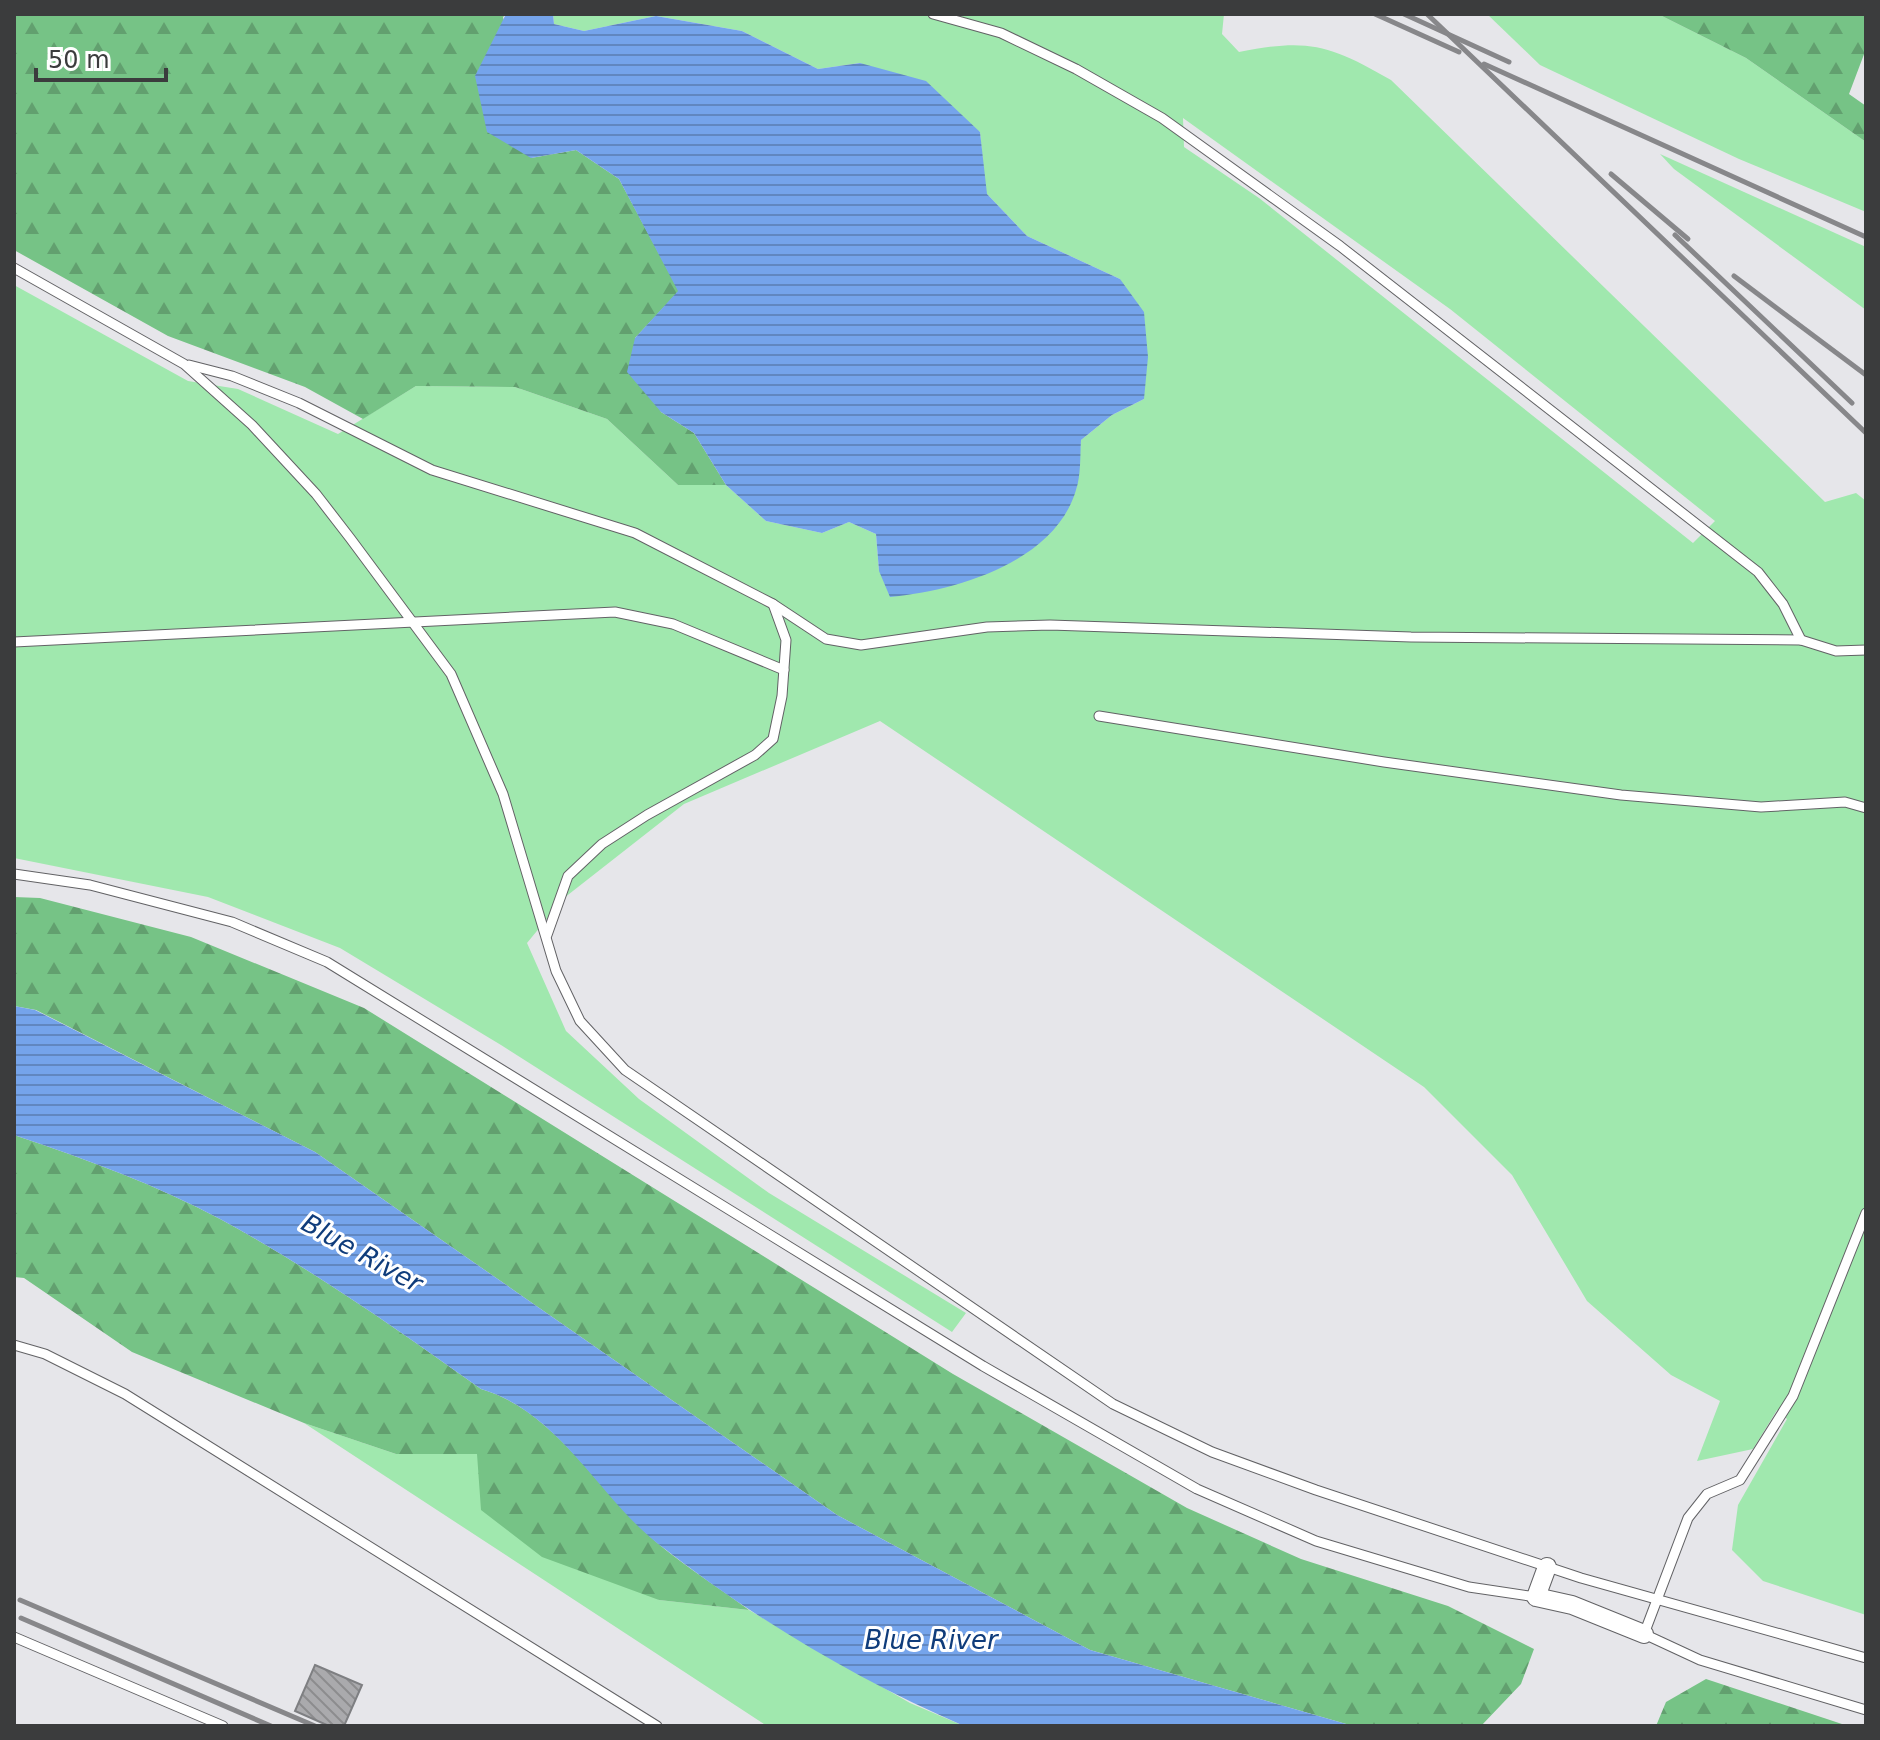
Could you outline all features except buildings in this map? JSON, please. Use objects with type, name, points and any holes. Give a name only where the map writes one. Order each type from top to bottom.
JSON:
[{"type":"street","points":[[1547,1567],[1536,1597],[1572,1605],[1644,1634]]},
{"type":"lane","points":[[933,14],[1001,33],[1076,69],[1162,118],[1340,246],[1758,572],[1783,604],[1801,640]]},
{"type":"lane","points":[[14,268],[184,364],[252,425],[316,494],[451,674],[503,794],[556,971],[580,1021],[625,1070],[1113,1404],[1212,1452],[1547,1567],[1866,1658]]},
{"type":"lane","points":[[184,364],[232,376],[299,403],[432,470],[635,533],[773,604],[826,639],[861,645],[987,627],[1050,625],[1411,637],[1801,640],[1836,651],[1866,650]]},
{"type":"lane","points":[[547,937],[568,876],[602,844],[755,755],[773,739],[786,640],[773,604]]},
{"type":"lane","points":[[14,642],[615,612],[673,624],[784,670]]},
{"type":"lane","points":[[1099,716],[1384,762],[1621,795],[1761,807],[1845,802],[1866,808]]},
{"type":"lane","points":[[14,874],[90,885],[232,922],[327,962],[983,1366],[1197,1489],[1316,1541],[1469,1587],[1536,1597]]},
{"type":"lane","points":[[1866,1213],[1793,1396],[1740,1480],[1707,1494],[1688,1518],[1644,1634],[1700,1660],[1866,1710]]},
{"type":"lane","points":[[14,1345],[45,1354],[125,1394],[657,1726]]},
{"type":"lane","points":[[14,1637],[223,1726]]},
{"type":"green space","points":[[14,14],[506,14],[503,17],[531,158],[576,150],[619,179],[679,291],[635,338],[661,412],[694,433],[726,485],[678,485],[607,419],[515,387],[416,386],[363,419],[305,387],[168,336],[14,250]]},
{"type":"green space","points":[[553,14],[1224,14],[1222,34],[1239,52],[1302,45],[1335,52],[1391,80],[1825,502],[1856,493],[1866,501],[1866,1615],[1763,1581],[1732,1550],[1738,1505],[1787,1419],[1777,1410],[1753,1449],[1697,1461],[1720,1401],[1671,1375],[1587,1301],[1512,1175],[1424,1087],[880,721],[684,804],[564,898],[527,943],[566,1031],[639,1099],[769,1193],[966,1313],[952,1332],[501,1045],[340,948],[208,897],[14,858],[14,285],[188,381],[238,389],[338,434],[416,386],[515,387],[607,419],[678,485],[726,485],[766,521],[822,533],[849,522],[876,534],[879,571],[1076,490],[1081,440],[1112,415],[1144,399],[1120,279],[1027,236],[986,193],[980,132],[860,63],[818,69],[742,31],[656,16],[584,31],[554,24]],"holes":[[[1183,118],[1450,309],[1715,521],[1693,543],[1259,198],[1184,147]]]},
{"type":"green space","points":[[1487,14],[1658,14],[1746,58],[1866,142],[1866,212],[1739,159],[1540,65]]},
{"type":"green space","points":[[1658,14],[1866,14],[1866,49],[1849,94],[1866,106],[1866,142],[1746,58]]},
{"type":"green space","points":[[1660,154],[1866,247],[1866,310],[1674,169]]},
{"type":"green space","points":[[14,897],[40,898],[191,937],[364,1008],[953,1374],[1187,1508],[1301,1559],[1448,1606],[1534,1649],[1521,1684],[1481,1726],[1353,1726],[1090,1650],[837,1515],[315,1152],[36,1010],[14,1006]]},
{"type":"green space","points":[[14,1135],[120,1173],[222,1220],[322,1280],[481,1389],[508,1400],[532,1415],[575,1455],[655,1541],[749,1610],[659,1600],[542,1557],[481,1510],[477,1454],[396,1454],[304,1423],[132,1352],[24,1278],[14,1277]]},
{"type":"green space","points":[[304,1423],[396,1454],[478,1453],[659,1600],[749,1610],[910,1703],[964,1726],[767,1726]]},
{"type":"green space","points":[[1706,1679],[1848,1726],[1656,1726],[1666,1702]]},
{"type":"water","points":[[506,14],[553,14],[554,24],[584,31],[656,16],[742,31],[818,69],[860,63],[926,81],[980,132],[987,194],[1027,236],[1120,279],[1144,312],[1148,357],[1144,399],[1112,415],[1081,440],[1076,490],[1065,515],[1047,536],[1025,554],[972,579],[944,588],[890,597],[879,571],[876,534],[849,522],[822,533],[766,521],[726,485],[694,433],[661,412],[627,372],[635,338],[678,291],[619,179],[576,150],[531,158],[487,132],[475,76]]},
{"type":"water","name":"Blue River","points":[[14,1006],[35,1010],[315,1152],[837,1515],[1090,1650],[1353,1726],[964,1726],[843,1667],[766,1621],[657,1543],[635,1524],[555,1435],[533,1416],[508,1400],[481,1389],[322,1280],[256,1239],[171,1195],[14,1135]]},
{"type":"railway","points":[[1375,14],[1459,52]]},
{"type":"railway","points":[[1404,14],[1509,62]]},
{"type":"railway","points":[[1427,14],[1866,433]]},
{"type":"railway","points":[[1484,64],[1866,237]]},
{"type":"railway","points":[[1611,174],[1688,239]]},
{"type":"railway","points":[[1675,235],[1852,403]]},
{"type":"railway","points":[[1734,276],[1866,375]]},
{"type":"railway","points":[[20,1600],[315,1726]]},
{"type":"railway","points":[[21,1618],[271,1726]]}]
